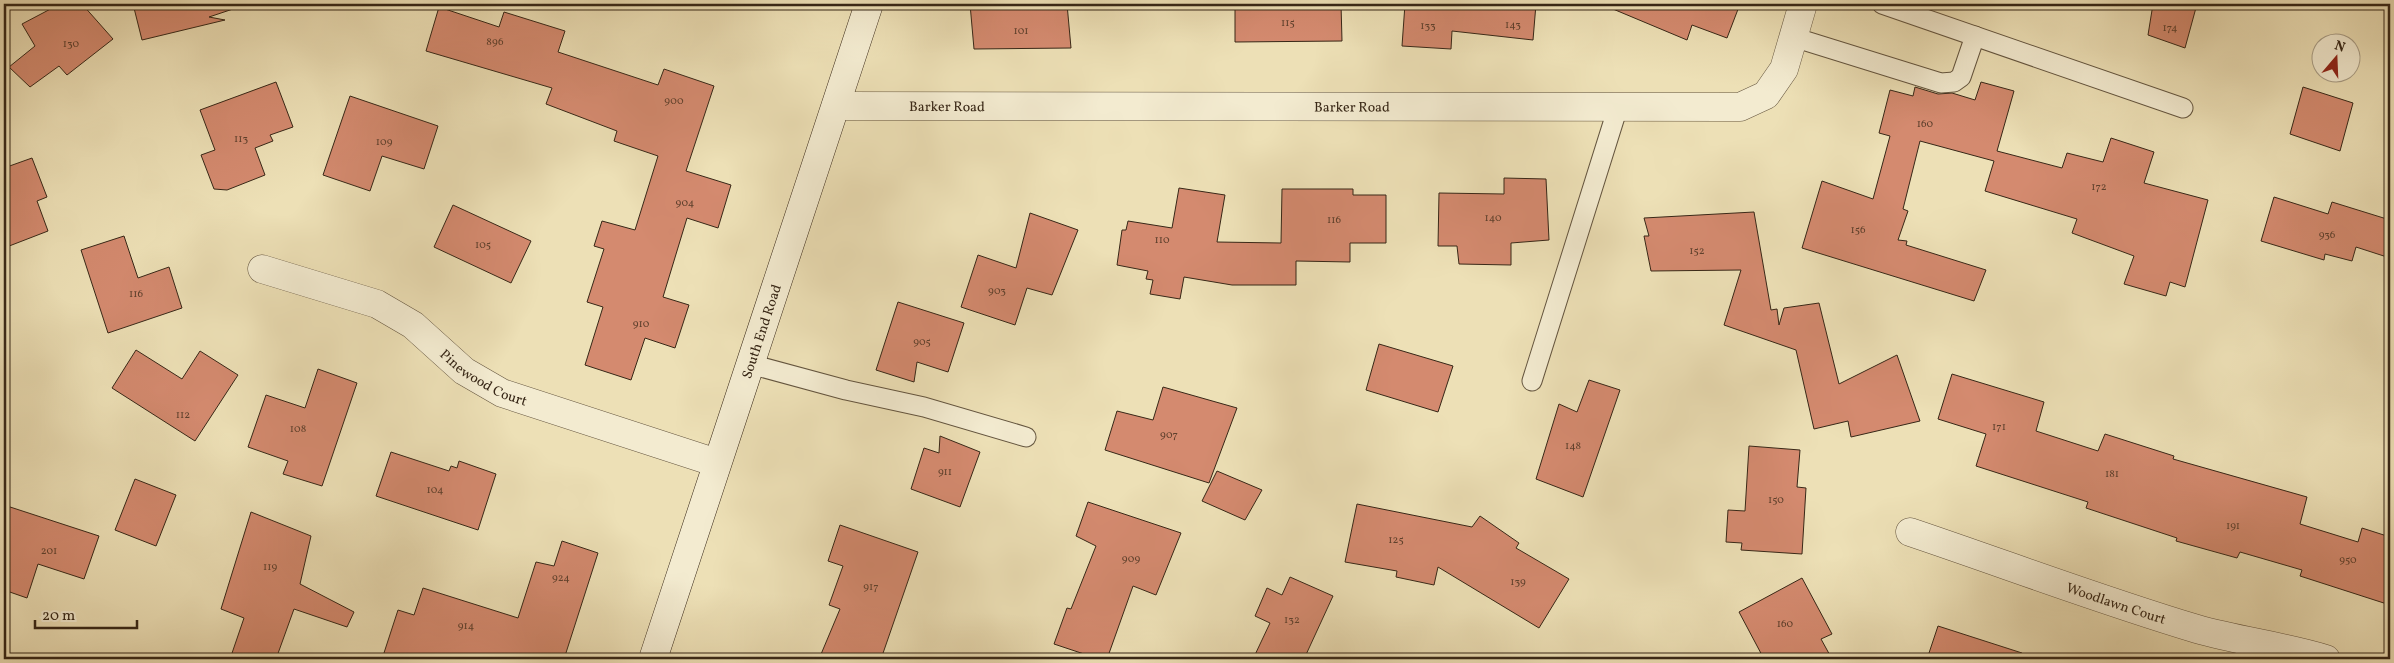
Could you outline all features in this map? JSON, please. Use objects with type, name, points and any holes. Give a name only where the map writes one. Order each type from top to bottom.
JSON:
[{"type":"street","name":"South End Road","points":[[653,659],[868,4]]},
{"type":"street","name":"Barker Road","points":[[836,106],[1740,107],[1766,95],[1784,69],[1802,4]]},
{"type":"street","name":"Pinewood Court","points":[[262,269],[377,304],[413,325],[464,371],[502,393],[717,463]]},
{"type":"street","name":"Woodlawn Court","points":[[1910,532],[2174,622],[2229,637],[2276,646],[2326,659]]},
{"type":"lane","points":[[1882,4],[2183,108]]},
{"type":"lane","points":[[1793,37],[1941,83],[1954,82],[1961,77],[1975,36]]},
{"type":"lane","points":[[1532,381],[1618,107]]},
{"type":"lane","points":[[750,364],[846,390],[924,407],[1026,437]]},
{"type":"building","points":[[60,4],[82,4],[113,39],[67,75],[59,66],[30,87],[9,67],[35,46],[22,24]]},
{"type":"building","points":[[133,4],[233,4],[233,9],[209,17],[225,20],[142,40]]},
{"type":"building","points":[[970,4],[1067,4],[1071,48],[974,49]]},
{"type":"building","points":[[1235,4],[1341,4],[1342,41],[1235,42]]},
{"type":"building","points":[[1405,4],[1536,4],[1533,40],[1452,31],[1451,49],[1402,46]]},
{"type":"building","points":[[1601,4],[1740,4],[1727,38],[1692,25],[1687,40]]},
{"type":"building","points":[[2153,4],[2197,4],[2185,48],[2148,35]]},
{"type":"building","points":[[439,7],[499,27],[504,12],[565,31],[558,52],[658,85],[664,69],[714,86],[686,171],[731,185],[718,228],[687,218],[663,297],[689,305],[675,348],[645,338],[631,380],[585,365],[603,307],[587,302],[604,249],[594,246],[602,221],[635,230],[658,156],[614,141],[617,131],[546,104],[552,88],[426,51]]},
{"type":"building","points":[[276,82],[293,127],[270,135],[273,141],[255,148],[265,175],[227,190],[214,189],[201,155],[215,150],[200,110]]},
{"type":"building","points":[[1981,82],[2014,91],[1997,151],[2062,168],[2067,153],[2103,162],[2111,138],[2154,152],[2144,183],[2208,200],[2185,287],[2170,282],[2166,296],[2124,284],[2134,256],[2072,233],[2077,219],[1985,191],[1994,161],[1920,141],[1903,209],[1908,211],[1898,240],[1907,241],[1906,245],[1986,270],[1974,301],[1802,248],[1822,181],[1873,199],[1890,136],[1879,133],[1890,90],[1913,96],[1915,87],[1938,94],[1952,93],[1975,100]]},
{"type":"building","points":[[2303,87],[2353,103],[2340,151],[2290,134]]},
{"type":"building","points":[[350,96],[438,126],[424,169],[382,156],[370,191],[323,175]]},
{"type":"building","points":[[32,158],[47,197],[37,201],[48,231],[4,248],[4,168]]},
{"type":"building","points":[[1504,178],[1546,179],[1549,240],[1511,243],[1511,265],[1459,264],[1457,246],[1438,246],[1439,193],[1504,194]]},
{"type":"building","points":[[1179,188],[1225,195],[1217,242],[1281,243],[1282,189],[1353,189],[1353,195],[1386,195],[1386,243],[1350,243],[1350,262],[1296,261],[1296,285],[1232,285],[1184,277],[1180,299],[1150,294],[1153,280],[1146,279],[1148,271],[1117,265],[1122,230],[1126,230],[1128,221],[1172,228]]},
{"type":"building","points":[[2274,197],[2328,214],[2332,202],[2390,220],[2390,258],[2356,247],[2352,261],[2325,254],[2324,260],[2261,241]]},
{"type":"building","points":[[453,205],[531,241],[511,283],[434,247]]},
{"type":"building","points":[[1754,212],[1771,310],[1777,309],[1779,325],[1784,308],[1819,303],[1839,384],[1897,355],[1920,421],[1851,437],[1848,421],[1814,429],[1796,350],[1724,325],[1741,270],[1651,271],[1644,236],[1649,236],[1644,218]]},
{"type":"building","points":[[1030,213],[1078,230],[1052,295],[1027,288],[1015,325],[961,307],[978,255],[1016,268]]},
{"type":"building","points":[[124,236],[138,278],[169,267],[182,308],[108,333],[81,250]]},
{"type":"building","points":[[898,302],[964,323],[948,372],[917,362],[914,382],[876,370]]},
{"type":"building","points":[[1379,344],[1453,366],[1438,412],[1366,390]]},
{"type":"building","points":[[136,350],[182,379],[200,351],[238,375],[195,441],[112,388]]},
{"type":"building","points":[[318,369],[357,383],[322,486],[283,474],[288,461],[248,447],[266,395],[305,408]]},
{"type":"building","points":[[1952,374],[2044,402],[2036,431],[2098,451],[2105,434],[2174,456],[2173,459],[2307,497],[2300,524],[2358,542],[2362,528],[2390,537],[2390,605],[2300,576],[2302,570],[2240,552],[2237,558],[2176,541],[2177,538],[2086,508],[2088,502],[1976,466],[1986,434],[1938,419]]},
{"type":"building","points":[[1589,380],[1620,390],[1583,497],[1536,479],[1559,404],[1577,412]]},
{"type":"building","points":[[1163,387],[1237,408],[1209,483],[1105,450],[1117,411],[1153,420]]},
{"type":"building","points":[[940,436],[980,452],[960,507],[911,489],[924,448],[939,453]]},
{"type":"building","points":[[1749,446],[1800,450],[1797,487],[1806,488],[1802,554],[1741,550],[1742,543],[1726,542],[1728,510],[1745,511]]},
{"type":"building","points":[[391,452],[449,471],[451,466],[457,468],[459,461],[496,474],[478,530],[376,496]]},
{"type":"building","points":[[1217,471],[1262,490],[1245,520],[1202,501]]},
{"type":"building","points":[[135,479],[176,495],[156,546],[115,530]]},
{"type":"building","points":[[1088,502],[1181,533],[1156,595],[1133,586],[1107,659],[1099,659],[1054,644],[1067,608],[1071,609],[1096,546],[1076,536]]},
{"type":"building","points":[[1357,504],[1472,527],[1480,516],[1519,543],[1516,548],[1569,579],[1539,628],[1438,567],[1434,585],[1396,577],[1397,571],[1345,562]]},
{"type":"building","points":[[4,505],[99,536],[84,579],[38,564],[27,598],[4,590]]},
{"type":"building","points":[[251,512],[311,536],[300,584],[354,612],[347,627],[294,609],[276,659],[230,659],[244,618],[221,609]]},
{"type":"building","points":[[840,525],[918,552],[881,659],[819,659],[840,609],[829,605],[843,566],[828,561]]},
{"type":"building","points":[[562,541],[598,553],[564,659],[382,659],[398,610],[414,615],[423,588],[518,618],[536,562],[554,566]]},
{"type":"building","points":[[1290,577],[1333,596],[1304,659],[1253,659],[1270,623],[1255,616],[1267,588],[1282,595]]},
{"type":"building","points":[[1802,578],[1832,634],[1821,639],[1832,659],[1764,659],[1739,612]]},
{"type":"building","points":[[1938,626],[2022,653],[2022,659],[1927,659]]}]
